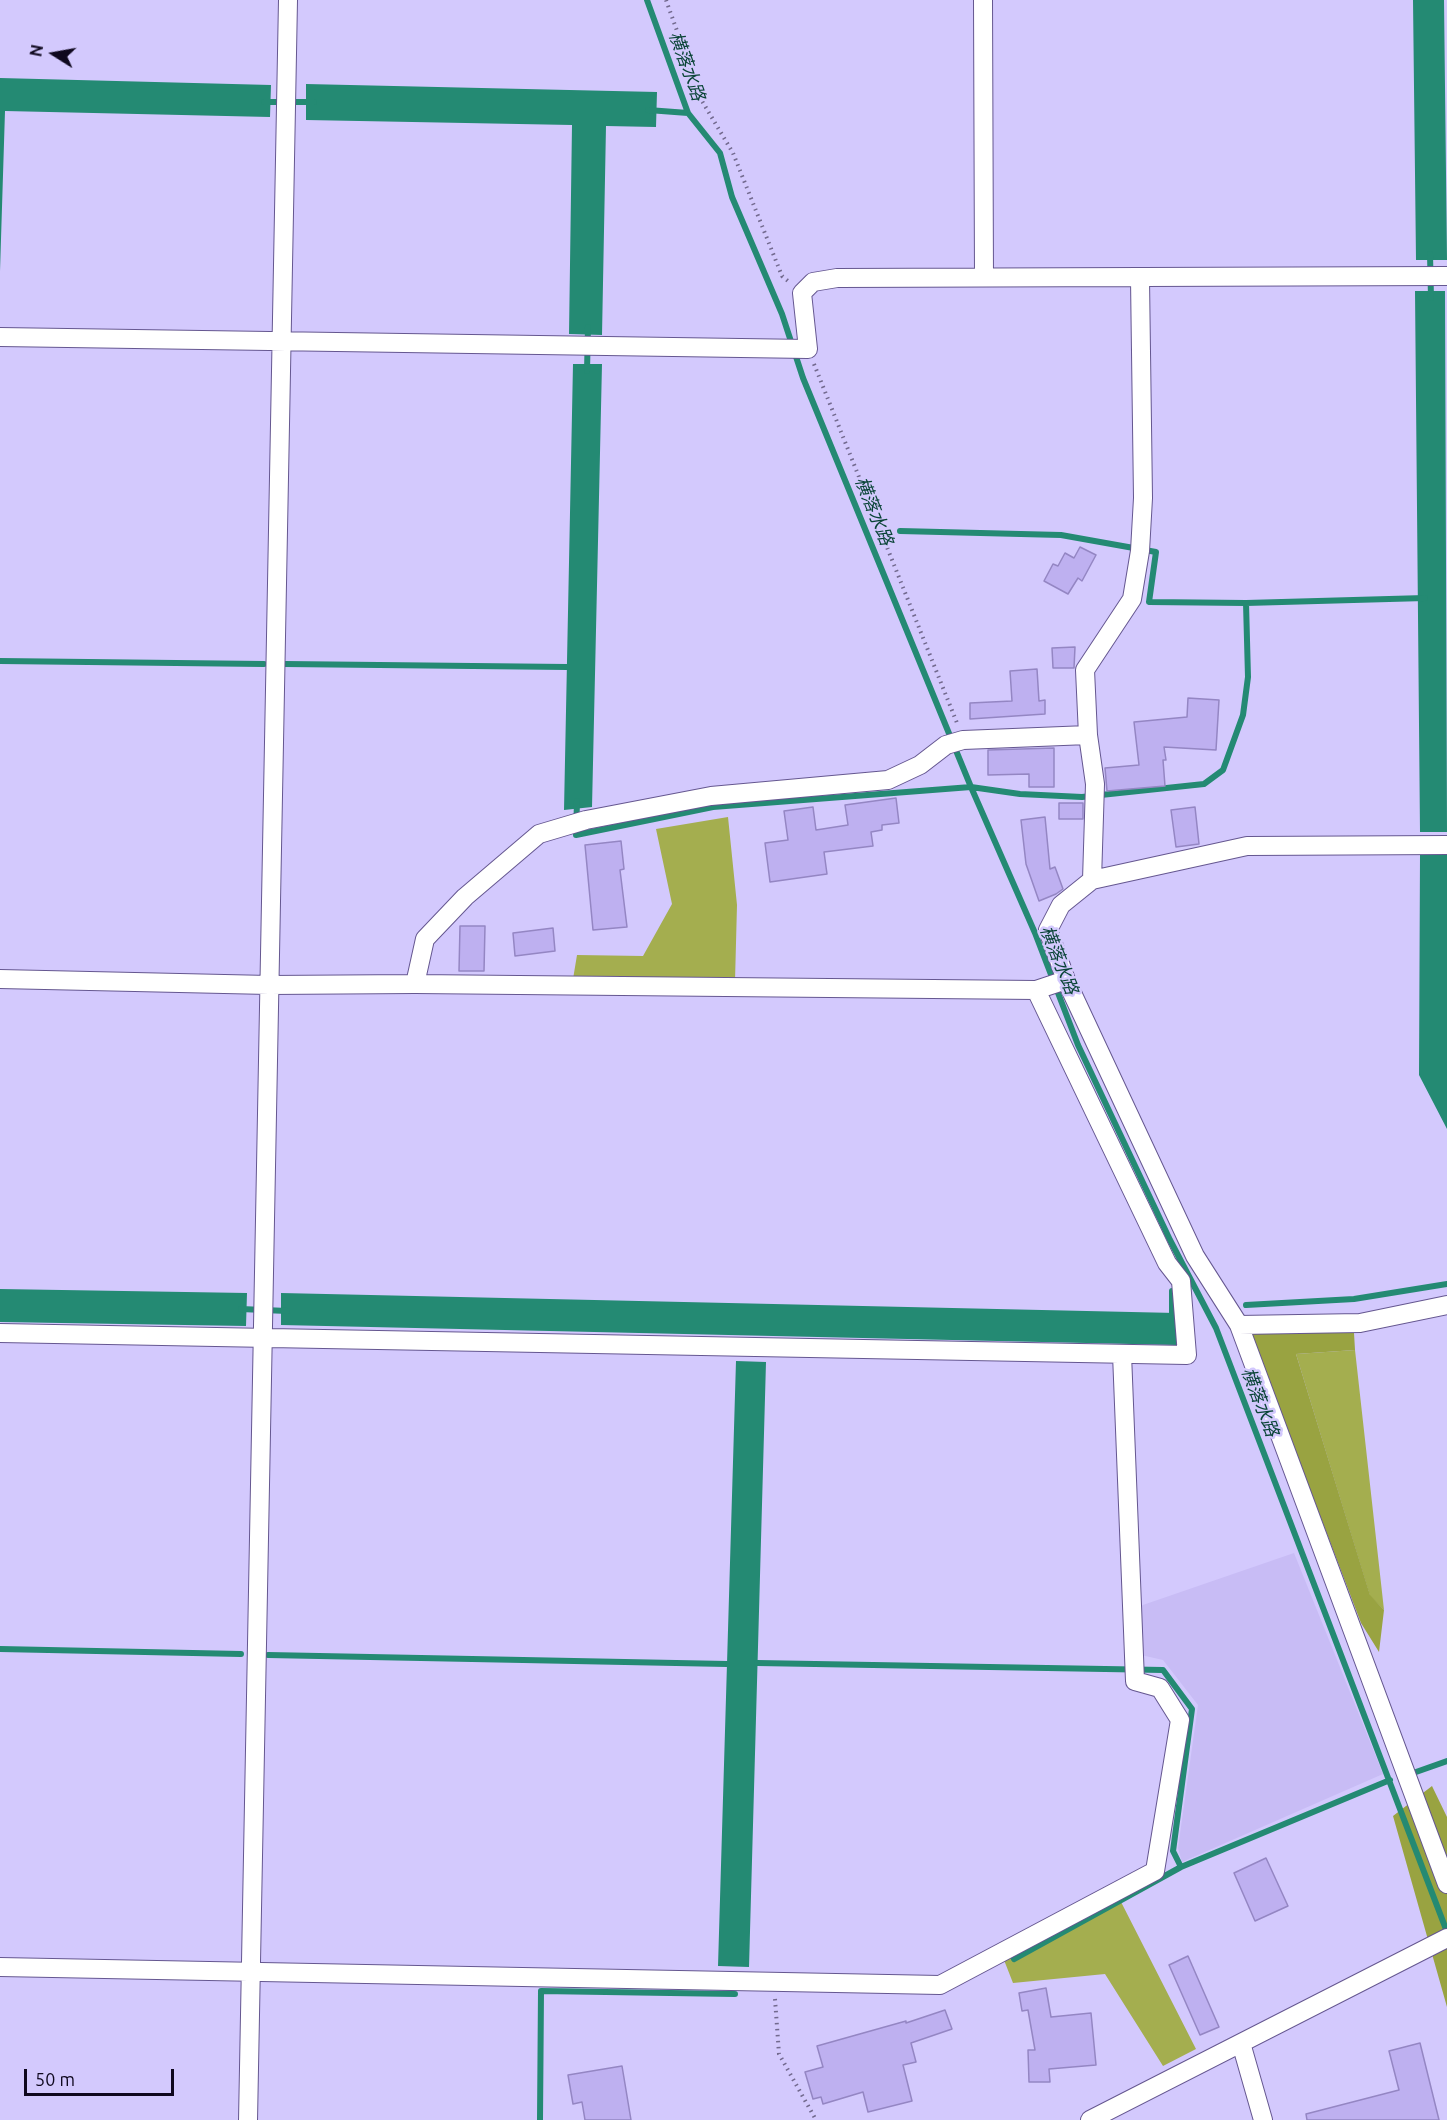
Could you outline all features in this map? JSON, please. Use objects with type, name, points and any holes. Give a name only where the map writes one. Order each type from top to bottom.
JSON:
[{"type":"street","points":[[248,2120],[288,0]]},
{"type":"street","points":[[983,0],[984,277]]},
{"type":"street","points":[[0,337],[808,349],[802,293],[813,282],[837,278],[1140,279],[1443,276]]},
{"type":"street","points":[[1092,880],[1095,783],[1088,735],[1085,670],[1132,599],[1140,551],[1143,498],[1140,279]]},
{"type":"street","points":[[415,984],[425,939],[465,897],[539,834],[586,819],[711,796],[888,780],[920,765],[955,743],[1088,735]]},
{"type":"street","points":[[1439,845],[1247,846],[1092,880],[1061,905],[1048,930],[1066,980],[1195,1256],[1239,1325],[1447,1884]]},
{"type":"street","points":[[0,979],[269,985],[415,984],[1036,990],[1066,980]]},
{"type":"street","points":[[0,1334],[1187,1355],[1181,1281],[1167,1263],[1036,990]]},
{"type":"street","points":[[1167,1263],[1195,1256]]},
{"type":"street","points":[[1239,1325],[1360,1323],[1447,1305]]},
{"type":"street","points":[[0,1967],[940,1985],[1155,1871],[1180,1720],[1160,1688],[1135,1681],[1122,1354]]},
{"type":"street","points":[[1090,2120],[1442,1940]]},
{"type":"street","points":[[1241,2043],[1263,2120]]},
{"type":"path","points":[[666,0],[702,101],[733,153],[782,276],[802,293]]},
{"type":"path","points":[[808,349],[955,743]]},
{"type":"path","points":[[774,1982],[779,2054],[816,2120]]},
{"type":"shaded area","points":[[1413,0],[1444,0],[1447,260],[1416,260]]},
{"type":"shaded area","points":[[0,78],[271,85],[270,117],[5,111],[0,271]]},
{"type":"shaded area","points":[[306,84],[657,92],[656,127],[606,126],[602,335],[569,334],[572,125],[306,120]]},
{"type":"shaded area","points":[[1415,291],[1445,291],[1447,832],[1420,832]]},
{"type":"shaded area","points":[[573,364],[602,364],[592,807],[564,810]]},
{"type":"shaded area","points":[[728,817],[737,905],[735,981],[573,979],[577,955],[643,956],[672,904],[656,829]]},
{"type":"shaded area","points":[[1420,855],[1447,855],[1447,1129],[1419,1075]]},
{"type":"shaded area","points":[[0,1289],[247,1293],[246,1326],[0,1322]]},
{"type":"shaded area","points":[[281,1293],[1176,1313],[1176,1345],[281,1325]]},
{"type":"shaded area","points":[[1250,1332],[1354,1333],[1355,1350],[1296,1354],[1370,1595],[1384,1610],[1379,1652],[1361,1623]]},
{"type":"shaded area","points":[[1355,1350],[1384,1610],[1370,1596],[1296,1354]]},
{"type":"shaded area","points":[[736,1361],[766,1362],[749,1967],[718,1966]]},
{"type":"shaded area","points":[[1294,1553],[1383,1774],[1182,1862],[1178,1848],[1198,1705],[1163,1660],[1141,1655],[1140,1606]]},
{"type":"shaded area","points":[[1432,1786],[1447,1817],[1447,2007],[1393,1816]]},
{"type":"shaded area","points":[[1119,1898],[1196,2049],[1163,2066],[1105,1974],[1013,1983],[1004,1960]]},
{"type":"building","points":[[1080,547],[1096,555],[1082,581],[1078,578],[1068,594],[1044,581],[1053,564],[1058,566],[1065,553],[1074,558]]},
{"type":"building","points":[[1075,647],[1074,668],[1053,668],[1052,648]]},
{"type":"building","points":[[1037,669],[1039,701],[1045,700],[1045,714],[970,719],[970,703],[1012,701],[1010,671]]},
{"type":"building","points":[[1188,698],[1219,700],[1216,750],[1164,747],[1165,786],[1107,791],[1105,768],[1139,765],[1134,722],[1187,717]]},
{"type":"building","points":[[1054,748],[1054,787],[1029,787],[1029,774],[988,775],[988,750]]},
{"type":"building","points":[[896,798],[899,823],[882,825],[882,830],[871,832],[873,846],[824,852],[827,874],[770,882],[765,843],[788,840],[784,811],[813,807],[816,830],[848,825],[845,805]]},
{"type":"building","points":[[1059,803],[1083,803],[1083,819],[1059,819]]},
{"type":"building","points":[[1195,807],[1199,844],[1176,847],[1171,810]]},
{"type":"building","points":[[1045,817],[1050,869],[1055,867],[1063,889],[1039,901],[1026,864],[1021,820]]},
{"type":"building","points":[[621,841],[624,869],[620,870],[627,927],[593,930],[585,845]]},
{"type":"building","points":[[460,926],[485,926],[484,971],[459,971]]},
{"type":"building","points":[[553,928],[555,951],[515,956],[513,933]]},
{"type":"building","points":[[1266,1858],[1288,1906],[1255,1921],[1234,1873]]},
{"type":"building","points":[[1188,1956],[1219,2027],[1200,2035],[1169,1965]]},
{"type":"building","points":[[1046,1988],[1051,2017],[1091,2013],[1096,2065],[1049,2069],[1050,2082],[1029,2082],[1028,2050],[1035,2050],[1028,2010],[1022,2011],[1019,1993]]},
{"type":"building","points":[[945,2010],[952,2029],[911,2043],[916,2062],[903,2065],[912,2101],[868,2112],[863,2092],[823,2104],[821,2097],[813,2099],[805,2072],[823,2067],[817,2046],[906,2021],[906,2023]]},
{"type":"building","points":[[1420,2043],[1439,2120],[1307,2120],[1306,2114],[1399,2090],[1389,2051]]},
{"type":"building","points":[[622,2066],[631,2120],[585,2120],[582,2102],[573,2104],[568,2075]]},
{"type":"waterway","name":"横落水路","points":[[647,0],[688,113],[720,153],[732,197],[782,314],[803,378],[971,787],[1035,933],[1078,1045],[1170,1240],[1216,1328],[1447,1932]]},
{"type":"waterway","points":[[264,102],[314,102]]},
{"type":"waterway","points":[[648,110],[688,113]]},
{"type":"waterway","points":[[1430,254],[1431,298]]},
{"type":"waterway","points":[[587,371],[588,327]]},
{"type":"waterway","points":[[900,531],[1061,535],[1156,552],[1149,602],[1246,603]]},
{"type":"waterway","points":[[577,801],[576,835],[713,807],[971,787],[1020,794],[1082,797],[1204,784],[1223,770],[1243,715],[1248,677],[1246,603],[1425,598]]},
{"type":"waterway","points":[[0,661],[264,664]]},
{"type":"waterway","points":[[285,664],[567,667]]},
{"type":"waterway","points":[[1246,1305],[1354,1299],[1447,1284]]},
{"type":"waterway","points":[[1172,1291],[1172,1313]]},
{"type":"waterway","points":[[241,1309],[287,1311]]},
{"type":"waterway","points":[[0,1649],[241,1654]]},
{"type":"waterway","points":[[268,1655],[727,1664]]},
{"type":"waterway","points":[[757,1663],[1163,1670],[1192,1709],[1173,1851],[1181,1867],[1390,1780]]},
{"type":"waterway","points":[[1416,1772],[1447,1761]]},
{"type":"waterway","points":[[1014,1959],[1181,1867]]},
{"type":"waterway","points":[[540,2120],[541,1991],[735,1994]]}]
